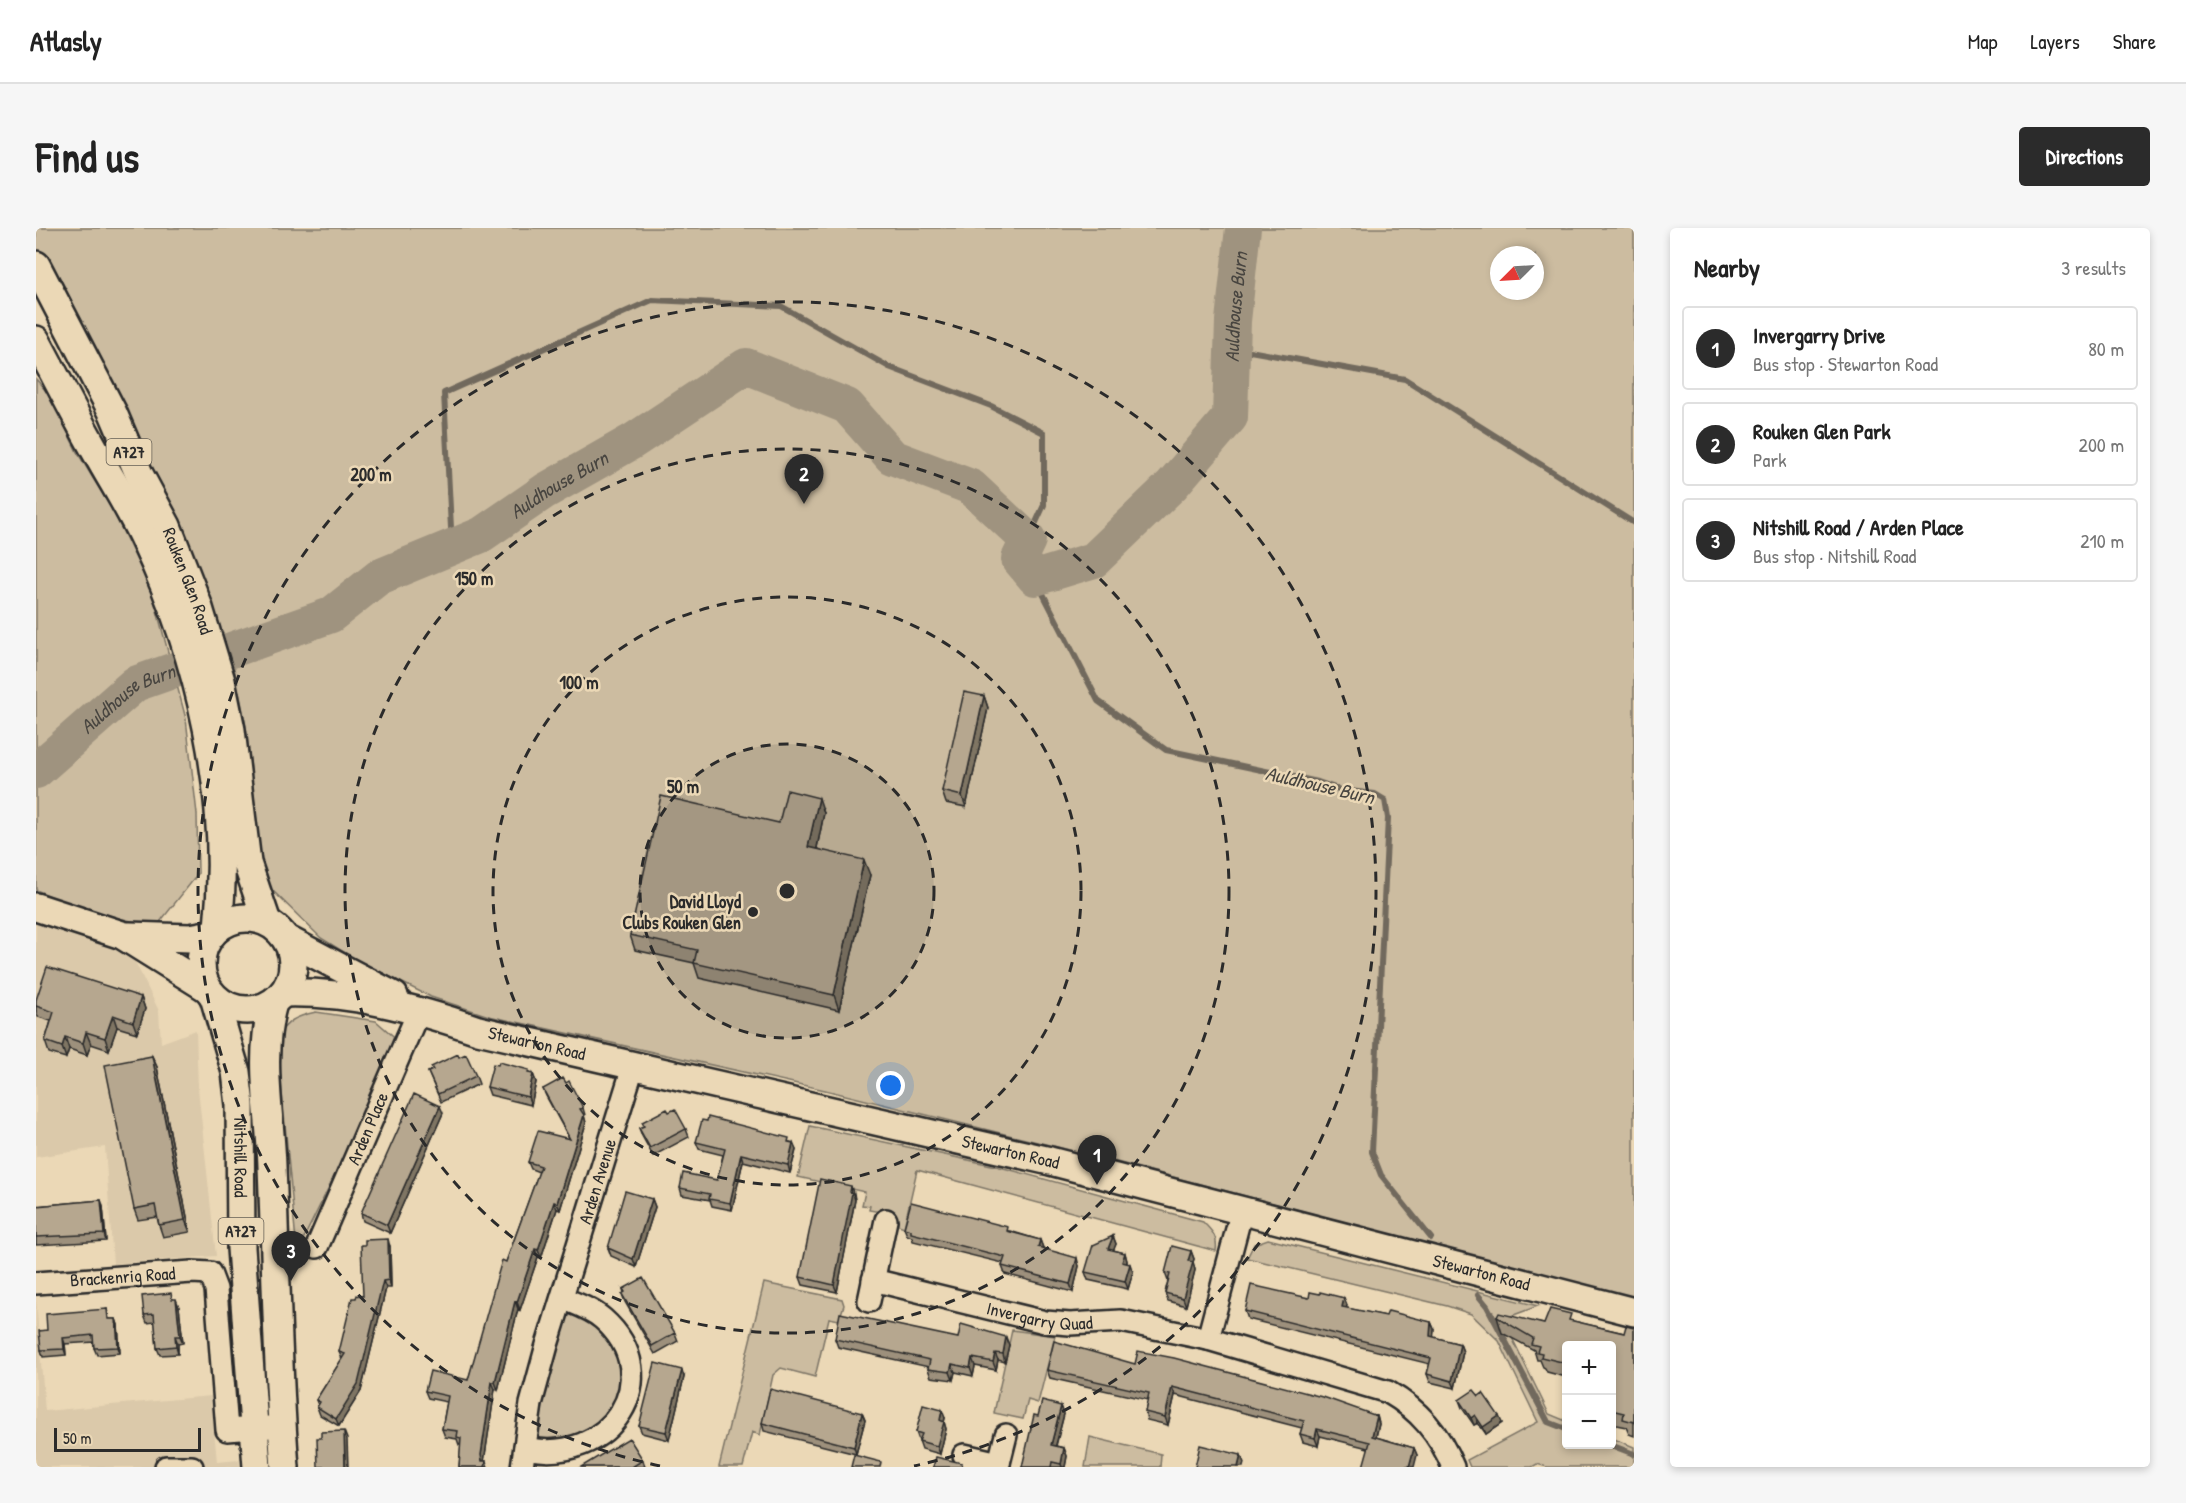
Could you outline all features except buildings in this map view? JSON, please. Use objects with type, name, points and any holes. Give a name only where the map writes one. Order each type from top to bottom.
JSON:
[{"type":"main road","name":"Rouken Glen Road","points":[[38,276],[112,413],[139,474],[166,526],[209,685],[231,730],[245,854],[276,931]]},
{"type":"main road","name":"Rouken Glen Road","points":[[36,340],[140,531],[160,576],[198,647]]},
{"type":"main road","name":"Rouken Glen Road","points":[[209,685],[221,866],[215,931]]},
{"type":"main road","points":[[36,907],[122,935],[172,938],[215,931],[232,920],[248,917],[276,931],[292,952],[293,968],[278,998],[249,1011],[236,1009],[122,935]]},
{"type":"main road","points":[[211,992],[202,975],[201,960],[203,950],[215,931]]},
{"type":"main road","name":"Stewarton Road","points":[[276,931],[419,1010]]},
{"type":"main road","name":"Nitshill Road","points":[[211,992],[236,1072],[240,1105],[242,1248],[257,1467]]},
{"type":"main road","name":"Stewarton Road","points":[[278,998],[339,994],[419,1010],[478,1030],[1016,1153],[1634,1312]]},
{"type":"main road","name":"Nitshill Road","points":[[278,998],[265,1031],[264,1060],[271,1149],[285,1467]]},
{"type":"street","name":"Arden Place","points":[[317,1247],[419,1010]]},
{"type":"street","name":"Arden Avenue","points":[[562,1298],[591,1311],[613,1329],[622,1343],[630,1372],[627,1398],[610,1428],[586,1444],[559,1452],[524,1457],[531,1404],[562,1298],[633,1067]]},
{"type":"street","points":[[1208,1339],[1242,1210]]},
{"type":"street","points":[[869,1301],[886,1220]]},
{"type":"street","name":"Brackenrig Road","points":[[36,1283],[202,1271],[210,1273],[216,1289],[227,1430],[254,1427]]},
{"type":"street","name":"Invergarry Quad","points":[[873,1280],[1045,1322],[1070,1324],[1121,1321],[1208,1339],[1388,1392],[1410,1405],[1428,1421],[1453,1467]]},
{"type":"street","points":[[254,1427],[282,1427]]},
{"type":"street","points":[[964,1455],[999,1465],[1006,1435]]},
{"type":"street","points":[[166,1467],[191,1466]]},
{"type":"shaded area","points":[[36,228],[1634,228],[1634,1298],[1090,1155],[825,1090],[489,1016],[431,997],[360,962],[321,938],[272,890],[262,867],[246,726],[235,672],[198,570],[36,262]]},
{"type":"shaded area","points":[[36,379],[50,396],[77,452],[113,511],[152,592],[186,719],[197,814],[198,874],[156,927],[82,909],[36,890]]},
{"type":"shaded area","points":[[36,907],[122,935],[159,1011],[161,1043],[196,1030],[198,1088],[216,1256],[113,1264],[105,1147],[36,1157]]},
{"type":"shaded area","points":[[316,1012],[376,1021],[400,1042],[297,1252],[277,1039],[292,1020]]},
{"type":"shaded area","points":[[810,1126],[996,1166],[1203,1222],[1214,1235],[1216,1251],[917,1170],[904,1227],[896,1224],[892,1214],[869,1210],[870,1206],[862,1205],[865,1192],[798,1177]]},
{"type":"shaded area","points":[[1268,1239],[1538,1306],[1503,1319],[1549,1414],[1562,1419],[1562,1449],[1616,1449],[1616,1440],[1634,1447],[1634,1467],[1547,1467],[1537,1464],[1532,1467],[1470,1467],[1467,1460],[1538,1422],[1499,1341],[1471,1314],[1447,1306],[1247,1258],[1254,1244]]},
{"type":"shaded area","points":[[764,1283],[842,1299],[844,1305],[839,1320],[829,1318],[815,1377],[781,1368],[773,1375],[760,1435],[752,1432],[743,1467],[719,1467]]},
{"type":"shaded area","points":[[36,1300],[45,1411],[211,1396],[217,1462],[239,1460],[240,1467],[36,1467]]},
{"type":"shaded area","points":[[570,1309],[588,1316],[615,1345],[621,1363],[622,1383],[608,1419],[577,1442],[536,1440],[546,1391]]},
{"type":"shaded area","points":[[1012,1330],[1055,1336],[1038,1403],[1028,1400],[1023,1419],[994,1413]]},
{"type":"shaded area","points":[[1090,1437],[1161,1454],[1160,1467],[1085,1467]]},
{"type":"waterway","name":"Auldhouse Burn","points":[[36,771],[135,684],[331,615],[379,577],[481,535],[545,491],[633,441],[746,366],[847,406],[892,457],[971,487],[1028,540],[1019,559],[1035,578],[1094,560],[1172,485],[1230,417],[1233,321],[1243,228]]},
{"type":"waterway","points":[[452,547],[444,393],[652,300],[781,306],[889,367],[991,406],[1044,433],[1044,505],[1028,540]]},
{"type":"waterway","points":[[1233,348],[1405,379],[1634,523]]},
{"type":"waterway","name":"Auldhouse Burn","points":[[1035,578],[1098,701],[1166,750],[1318,782],[1341,790],[1375,794],[1385,800],[1388,818],[1372,1152],[1381,1175],[1431,1238]]},
{"type":"waterway","name":"Auldhouse Burn","points":[[1478,1295],[1487,1306],[1548,1422],[1562,1427]]},
{"type":"waterway","name":"Auldhouse Burn","points":[[1616,1447],[1634,1454]]},
{"type":"place","name":"Rouken Glen Park","points":[[804,504]]},
{"type":"place","name":"David Lloyd Clubs Rouken Glen","points":[[753,912]]},
{"type":"place","name":"Invergarry Drive","points":[[1097,1185]]},
{"type":"place","name":"Nitshill Road / Arden Place","points":[[291,1281]]}]
